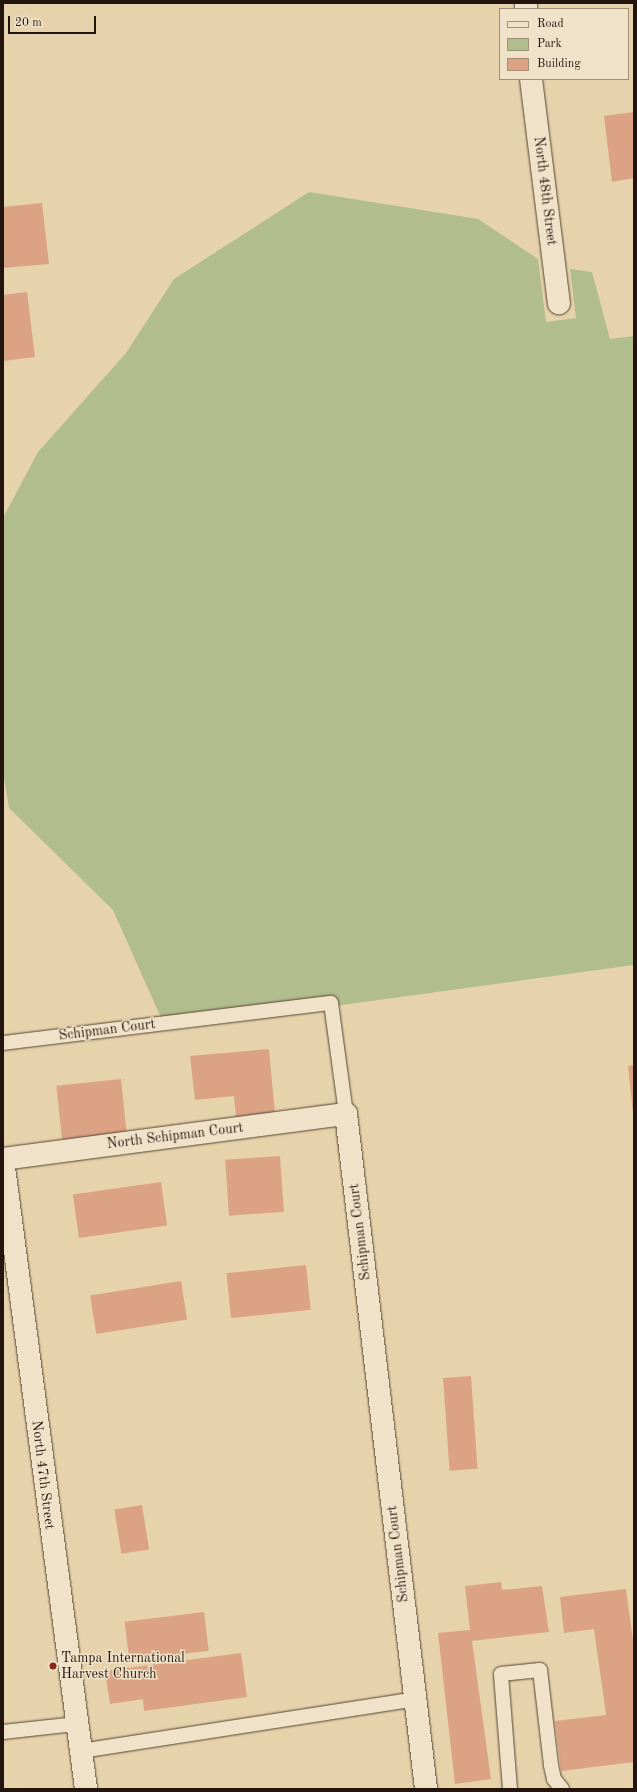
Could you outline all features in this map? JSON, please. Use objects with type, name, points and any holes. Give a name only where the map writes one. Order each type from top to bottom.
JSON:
[{"type":"street","name":"North 48th Street","points":[[532,80],[559,303]]},
{"type":"street","name":"North Schipman Court","points":[[3,1159],[346,1114]]},
{"type":"street","name":"Schipman Court","points":[[346,1114],[426,1789]]},
{"type":"street","name":"North 47th Street","points":[[3,1159],[75,1724],[81,1751],[86,1789]]},
{"type":"lane","name":"Schipman Court","points":[[3,1043],[330,1003],[346,1114]]},
{"type":"lane","points":[[510,1789],[501,1674],[540,1670],[550,1765],[554,1779],[562,1789]]},
{"type":"lane","points":[[81,1751],[416,1699]]},
{"type":"lane","points":[[3,1732],[75,1724]]},
{"type":"green space","points":[[309,192],[478,219],[538,259],[546,322],[576,318],[570,269],[592,272],[610,339],[634,336],[634,965],[166,1029],[113,910],[9,808],[3,772],[3,518],[38,452],[126,353],[174,279]]},
{"type":"building","points":[[634,112],[634,178],[612,182],[604,116]]},
{"type":"building","points":[[42,203],[49,264],[3,268],[3,207]]},
{"type":"building","points":[[27,292],[35,357],[3,361],[3,295]]},
{"type":"building","points":[[269,1049],[275,1114],[236,1118],[234,1096],[195,1100],[190,1056]]},
{"type":"building","points":[[634,1065],[634,1113],[633,1113],[628,1066]]},
{"type":"building","points":[[121,1079],[127,1134],[62,1140],[56,1086]]},
{"type":"building","points":[[280,1156],[284,1212],[229,1216],[225,1160]]},
{"type":"building","points":[[161,1182],[167,1226],[79,1238],[73,1194]]},
{"type":"building","points":[[306,1265],[311,1310],[231,1318],[226,1273]]},
{"type":"building","points":[[181,1281],[187,1320],[96,1334],[90,1295]]},
{"type":"building","points":[[471,1376],[477,1469],[450,1471],[443,1378]]},
{"type":"building","points":[[142,1505],[149,1549],[121,1554],[114,1509]]},
{"type":"building","points":[[501,1582],[502,1590],[542,1586],[549,1632],[472,1641],[491,1779],[455,1784],[438,1633],[470,1630],[465,1586]]},
{"type":"building","points":[[626,1589],[634,1648],[634,1762],[561,1771],[555,1721],[606,1715],[594,1629],[564,1633],[560,1597]]},
{"type":"building","points":[[204,1612],[209,1651],[129,1660],[125,1622]]},
{"type":"building","points":[[241,1653],[247,1697],[144,1711],[143,1699],[110,1704],[105,1671]]},
{"type":"place","name":"Tampa International Harvest Church","points":[[53,1666]]}]
